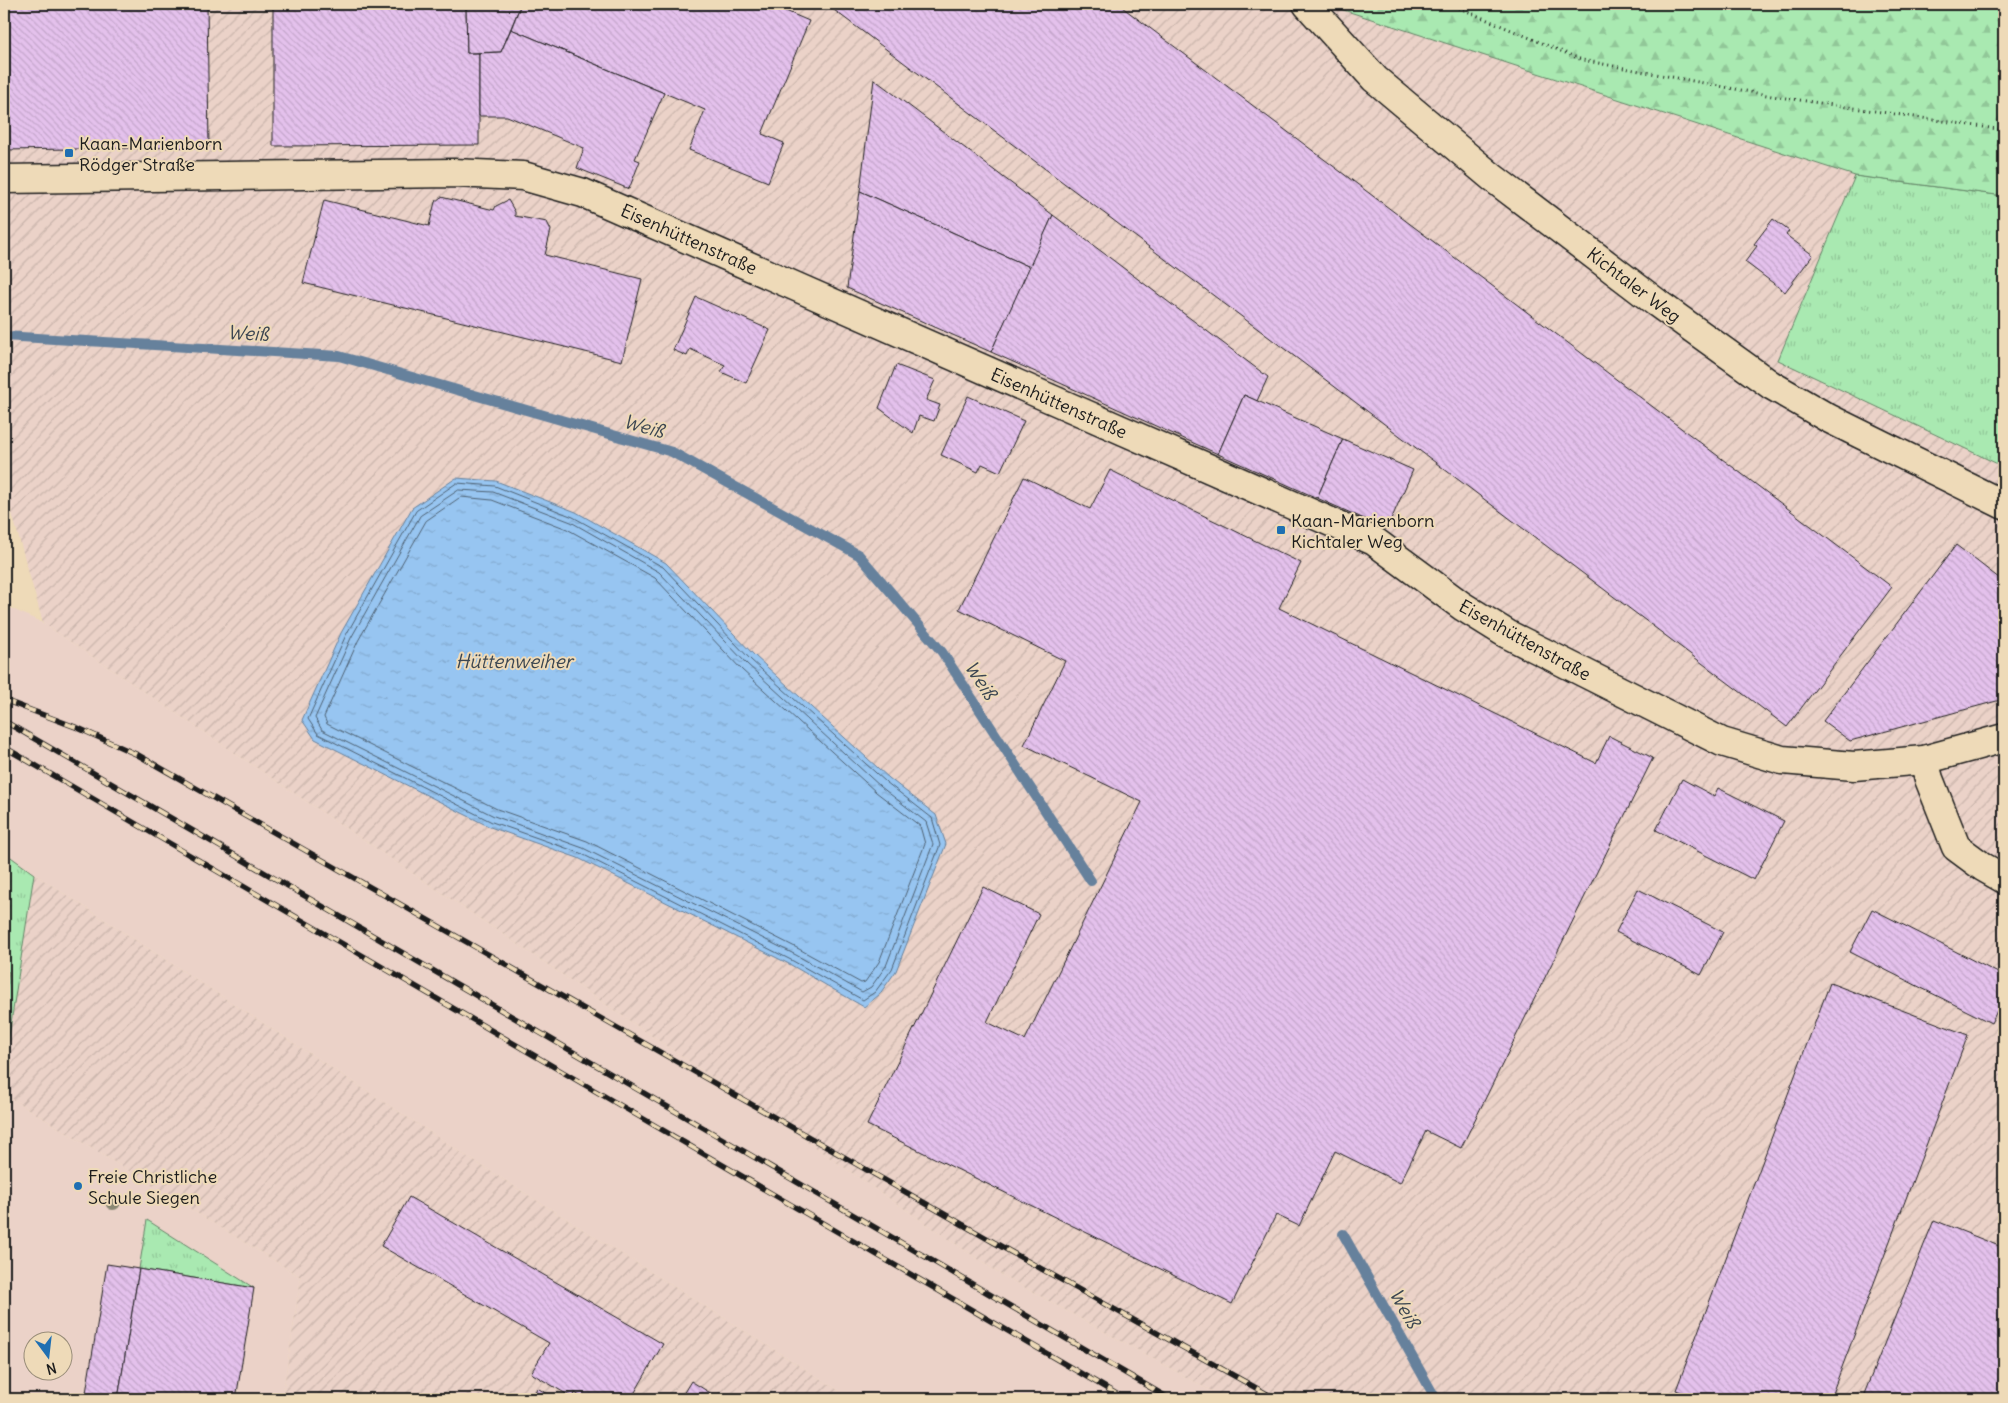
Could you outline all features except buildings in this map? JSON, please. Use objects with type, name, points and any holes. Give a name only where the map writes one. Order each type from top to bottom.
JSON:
[{"type":"street","name":"Kichtaler Weg","points":[[1306,4],[1375,79],[1485,172],[1657,303],[1725,352],[1771,385],[1828,418],[2004,505]]},
{"type":"street","name":"Eisenhüttenstraße","points":[[4,179],[453,172],[522,176],[583,193],[1374,541],[1462,606],[1507,634],[1561,663],[1722,742],[1782,760],[1854,766],[1924,760]]},
{"type":"street","points":[[2004,738],[1924,760],[1929,779],[1956,847],[1982,867],[2004,879]]},
{"type":"path","points":[[1450,4],[1582,60],[1772,96],[2004,130]]},
{"type":"shaded area","points":[[4,4],[1325,4],[1855,176],[1778,360],[2004,467],[2004,1399],[1226,1399],[997,1272],[43,623],[4,485]]},
{"type":"shaded area","points":[[4,605],[43,623],[997,1272],[1226,1399],[852,1399],[474,1161],[34,874],[4,852]]},
{"type":"shaded area","points":[[34,874],[474,1161],[852,1399],[282,1399],[301,1277],[4,1094],[4,1072]]},
{"type":"shaded area","name":"Freie Christliche Schule Siegen","points":[[4,1094],[301,1277],[282,1399],[4,1399]]},
{"type":"green space","points":[[1325,4],[2004,4],[2004,196],[1855,176]]},
{"type":"green space","points":[[1855,176],[2004,196],[2004,467],[1778,360]]},
{"type":"green space","points":[[4,852],[34,874],[7,1049],[4,1049],[4,1004],[9,972],[4,971]]},
{"type":"green space","points":[[147,1220],[254,1288],[139,1269]]},
{"type":"water","name":"Hüttenweiher","points":[[456,478],[496,481],[576,512],[666,563],[755,656],[889,778],[936,815],[946,844],[896,971],[879,995],[864,1007],[791,965],[578,858],[490,827],[315,739],[302,720],[341,633],[412,508]]},
{"type":"waterway","name":"Weiß","points":[[4,336],[339,356],[672,452],[859,555],[942,652],[1091,881]]},
{"type":"waterway","name":"Weiß","points":[[1343,1234],[1436,1399]]},
{"type":"railway","points":[[4,700],[78,728],[138,755],[1011,1252],[1276,1399]]},
{"type":"railway","points":[[4,721],[1170,1399]]},
{"type":"railway","points":[[4,747],[1125,1399]]},
{"type":"place","name":"Kaan-Marienborn Rödger Straße","points":[[69,153]]},
{"type":"place","name":"Kaan-Marienborn Kichtaler Weg","points":[[1281,530]]},
{"type":"place","name":"Freie Christliche Schule Siegen","points":[[78,1186]]}]
